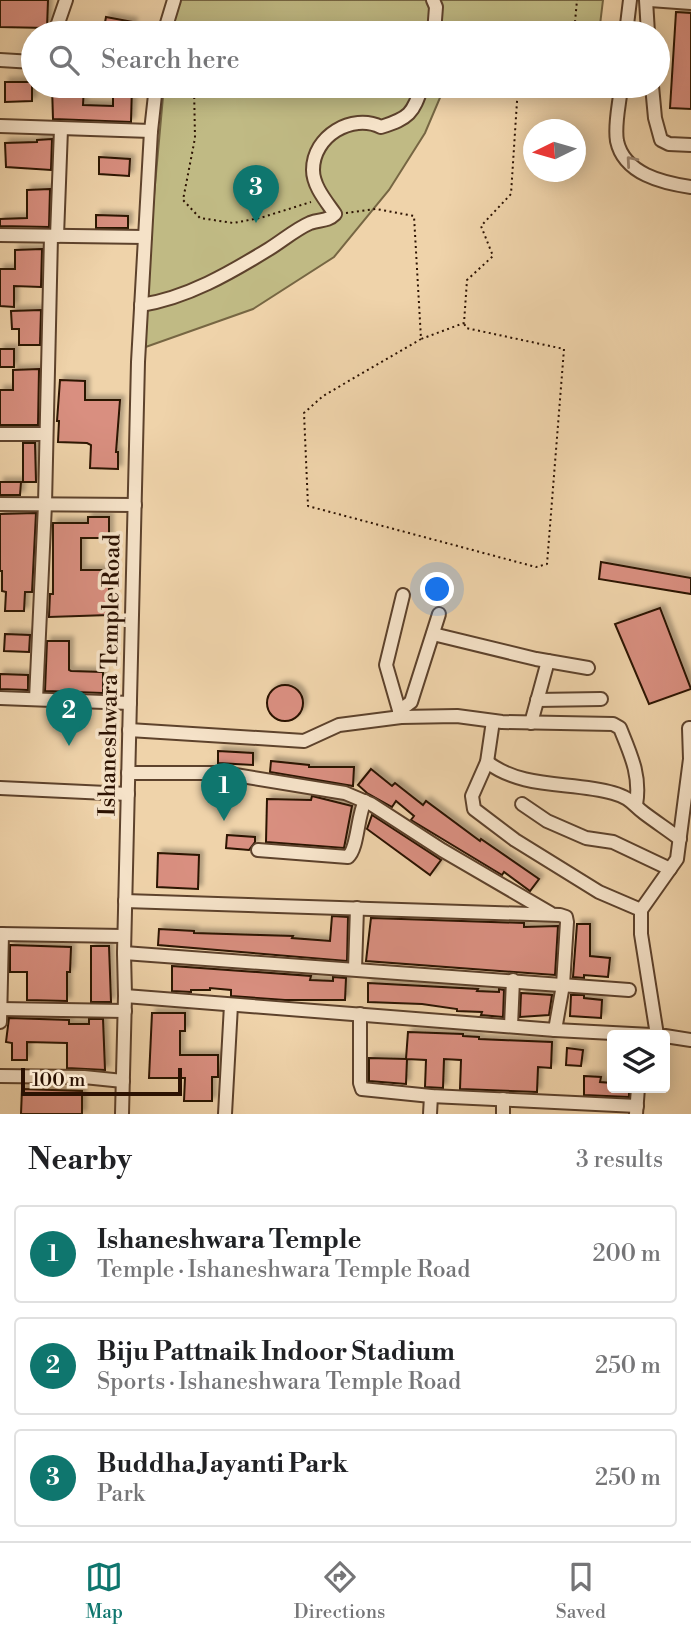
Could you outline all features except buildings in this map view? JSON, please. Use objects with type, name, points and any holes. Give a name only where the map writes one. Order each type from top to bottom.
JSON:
[{"type":"street","points":[[56,21],[57,0]]},
{"type":"street","points":[[59,21],[66,0]]},
{"type":"street","points":[[168,21],[174,0]]},
{"type":"street","points":[[433,0],[436,7],[435,21]]},
{"type":"street","points":[[627,21],[630,0]]},
{"type":"street","points":[[648,21],[648,0],[691,3]]},
{"type":"street","points":[[0,60],[21,61]]},
{"type":"street","name":"Ishaneshwara Temple Road","points":[[122,1114],[124,936],[141,305],[155,98]]},
{"type":"street","points":[[141,305],[160,302],[209,282],[247,263],[312,222],[326,221],[335,214],[315,182],[313,170],[318,150],[329,134],[350,125],[373,123],[381,127],[404,119],[411,114],[418,98]]},
{"type":"street","points":[[620,98],[617,141],[635,168],[662,183],[691,187]]},
{"type":"street","points":[[653,98],[661,140],[669,144],[691,145]]},
{"type":"street","points":[[0,127],[151,131]]},
{"type":"street","points":[[36,699],[54,236],[61,129]]},
{"type":"street","points":[[0,235],[145,237]]},
{"type":"street","points":[[0,434],[46,434]]},
{"type":"street","points":[[0,504],[135,505]]},
{"type":"street","points":[[400,714],[386,666],[403,595]]},
{"type":"street","points":[[400,714],[411,702],[439,614]]},
{"type":"street","points":[[433,634],[588,668]]},
{"type":"street","points":[[531,723],[548,661]]},
{"type":"street","points":[[0,698],[130,703]]},
{"type":"street","points":[[537,700],[601,699]]},
{"type":"street","points":[[129,730],[304,741],[339,725],[400,714],[531,723],[613,724],[620,728],[635,764],[639,788],[636,806]]},
{"type":"street","points":[[493,721],[487,762],[472,796],[474,809],[515,840],[599,892],[641,910]]},
{"type":"street","points":[[656,1030],[641,934],[641,910],[677,859],[690,759],[688,735],[691,727]]},
{"type":"street","points":[[487,762],[503,772],[542,784],[613,793],[633,801],[680,839]]},
{"type":"street","points":[[128,774],[223,774],[345,793],[365,801],[442,850],[554,915]]},
{"type":"street","points":[[0,788],[128,794]]},
{"type":"street","points":[[258,850],[348,857],[352,855],[355,846],[360,812],[365,801]]},
{"type":"street","points":[[522,804],[547,821],[586,838],[613,842],[670,869]]},
{"type":"street","points":[[125,901],[566,917],[562,985],[555,1030]]},
{"type":"street","points":[[355,969],[357,908]]},
{"type":"street","points":[[0,1022],[1,934],[124,936]]},
{"type":"street","points":[[124,953],[629,990]]},
{"type":"street","points":[[511,1026],[513,980]]},
{"type":"street","points":[[125,996],[607,1033]]},
{"type":"street","points":[[225,1114],[231,1005]]},
{"type":"street","points":[[0,1009],[125,1011]]},
{"type":"street","points":[[360,1014],[362,1089],[431,1096],[503,1099],[574,1108],[636,1110]]},
{"type":"street","points":[[670,1038],[691,1040]]},
{"type":"street","points":[[0,1076],[84,1077],[122,1081]]},
{"type":"street","points":[[430,1114],[431,1096]]},
{"type":"street","points":[[503,1099],[503,1114]]},
{"type":"path","points":[[575,21],[577,0]]},
{"type":"path","points":[[194,98],[195,138],[183,200],[200,218],[233,223],[279,213],[324,197]]},
{"type":"path","points":[[464,323],[421,339],[323,396],[304,413],[308,506],[536,567],[547,564],[565,349],[466,328],[464,323],[467,280],[493,256],[481,226],[511,194],[517,98]]},
{"type":"path","points":[[335,214],[376,209],[414,216],[421,339]]},
{"type":"shaded area","points":[[180,0],[603,0],[600,21],[172,21]]},
{"type":"shaded area","points":[[163,98],[440,98],[425,133],[389,190],[334,257],[253,309],[140,349]]},
{"type":"place","name":"Buddha Jayanti Park","points":[[256,223]]},
{"type":"place","name":"Biju Pattnaik Indoor Stadium","points":[[69,746]]},
{"type":"place","name":"Ishaneshwara Temple","points":[[224,821]]}]
